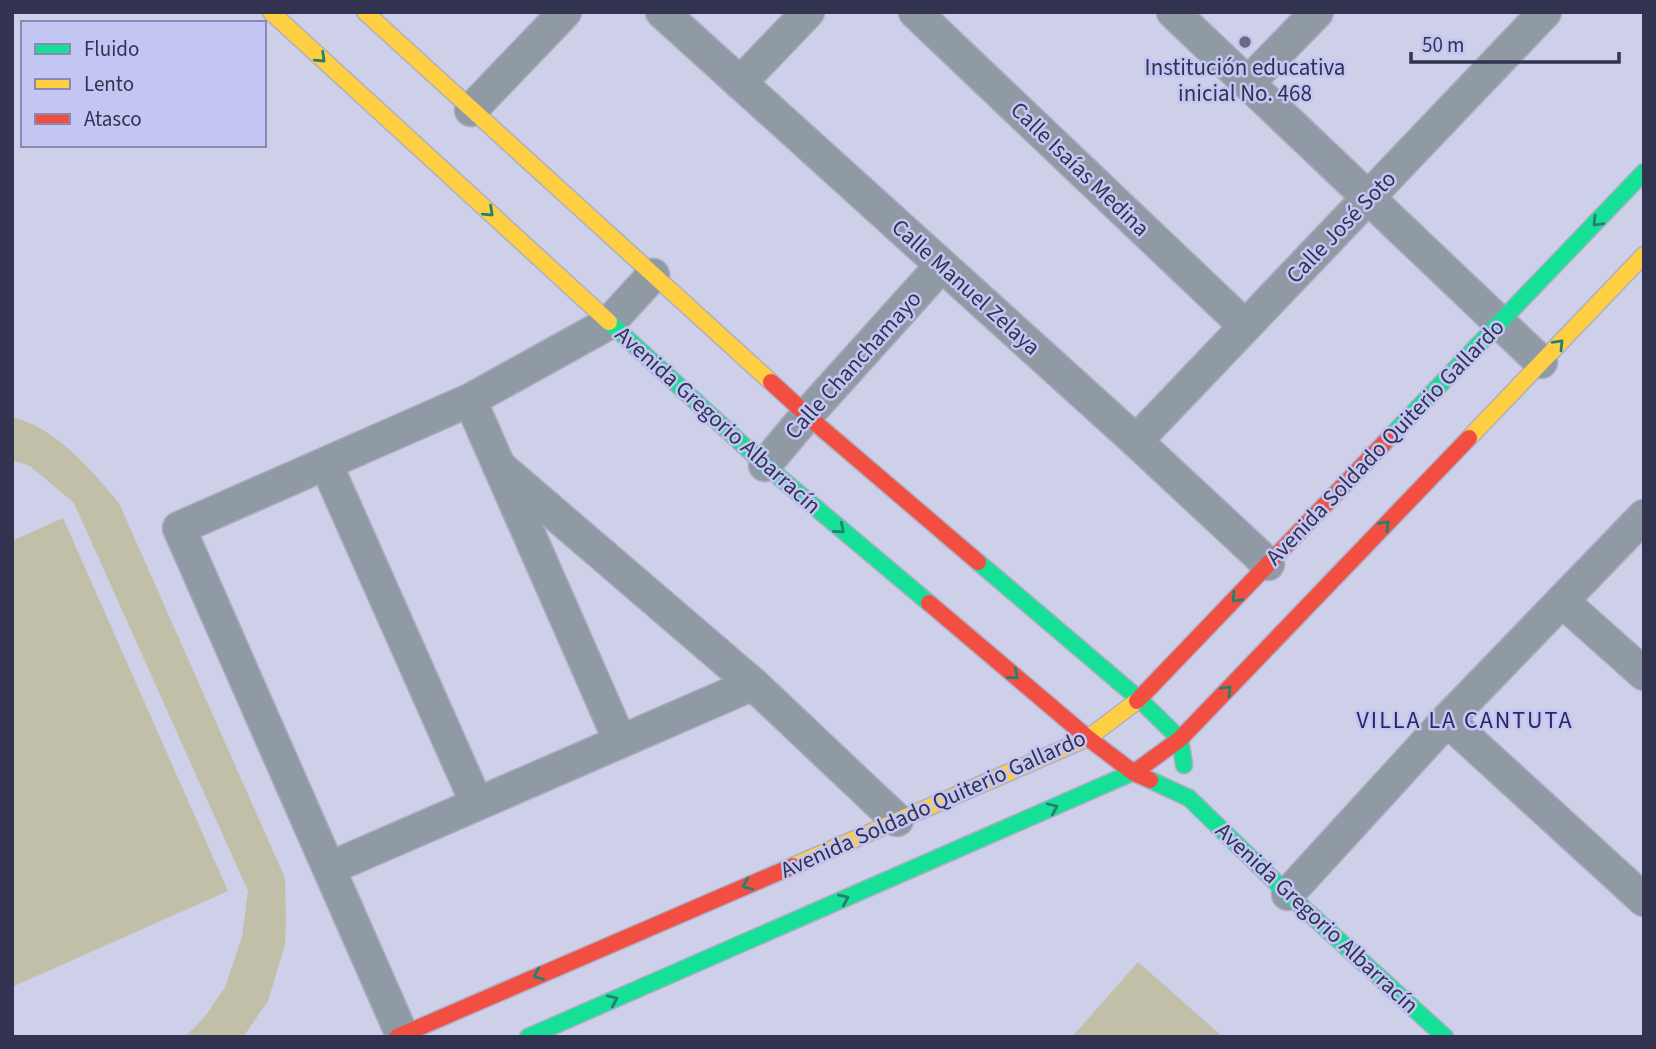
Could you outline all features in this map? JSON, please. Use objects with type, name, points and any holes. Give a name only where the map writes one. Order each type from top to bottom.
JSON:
[{"type":"street","name":"Avenida Gregorio Albarracín","points":[[271,12],[765,465],[1088,738],[1134,773],[1189,798],[1288,894],[1445,1037]]},
{"type":"street","points":[[365,12],[807,415],[1139,699],[1180,739],[1189,798]]},
{"type":"street","points":[[471,110],[565,12]]},
{"type":"street","name":"Calle Manuel Zelaya","points":[[662,12],[1268,564]]},
{"type":"street","points":[[740,83],[808,12]]},
{"type":"street","name":"Calle Isaías Medina","points":[[915,12],[1245,327]]},
{"type":"street","points":[[1173,12],[1541,362]]},
{"type":"street","points":[[1248,83],[1317,12]]},
{"type":"street","name":"Calle José Soto","points":[[1136,441],[1545,12]]},
{"type":"street","name":"Avenida Soldado Quiterio Gallardo","points":[[401,1036],[1088,738],[1139,699],[1644,172]]},
{"type":"street","points":[[528,1037],[1134,773],[1180,739],[1644,255]]},
{"type":"street","name":"Calle Chanchamayo","points":[[765,465],[941,266]]},
{"type":"street","points":[[401,1036],[330,868],[179,528],[470,400],[609,323],[653,275]]},
{"type":"street","points":[[470,400],[620,741]]},
{"type":"street","points":[[326,464],[477,804]]},
{"type":"street","points":[[499,466],[753,684],[897,820]]},
{"type":"street","points":[[1288,894],[1447,720],[1644,516]]},
{"type":"street","points":[[1562,601],[1644,674]]},
{"type":"street","points":[[330,868],[753,684]]},
{"type":"street","points":[[1447,720],[1644,900]]},
{"type":"shaded area","points":[[12,417],[43,430],[72,451],[119,503],[285,878],[285,945],[268,1001],[243,1037],[185,1037],[204,1018],[225,987],[242,937],[248,891],[74,503],[30,466],[12,460]]},
{"type":"shaded area","points":[[63,518],[228,891],[12,987],[12,541]]},
{"type":"shaded area","points":[[1138,962],[1223,1037],[1072,1037]]},
{"type":"traffic: fast","points":[[1389,438],[1644,172]]},
{"type":"traffic: fast","points":[[609,322],[765,465],[929,603]]},
{"type":"traffic: fast","points":[[978,562],[1139,699],[1180,739],[1184,765]]},
{"type":"traffic: fast","points":[[528,1037],[1136,771]]},
{"type":"traffic: fast","points":[[1150,780],[1189,798],[1288,894],[1445,1037]]},
{"type":"traffic: slow","points":[[271,12],[609,322]]},
{"type":"traffic: slow","points":[[365,12],[771,382]]},
{"type":"traffic: slow","points":[[1469,438],[1644,255]]},
{"type":"traffic: slow","points":[[793,866],[1088,738],[1137,701]]},
{"type":"traffic: jam","points":[[771,382],[978,562]]},
{"type":"traffic: jam","points":[[1137,701],[1389,438]]},
{"type":"traffic: jam","points":[[1136,771],[1180,739],[1469,438]]},
{"type":"traffic: jam","points":[[929,603],[1088,738],[1134,773],[1150,780]]},
{"type":"traffic: jam","points":[[397,1037],[793,866]]},
{"type":"place","name":"Institución educativa inicial No. 468","points":[[1245,42]]},
{"type":"district","name":"VILLA LA CANTUTA","points":[[1465,720]]}]
